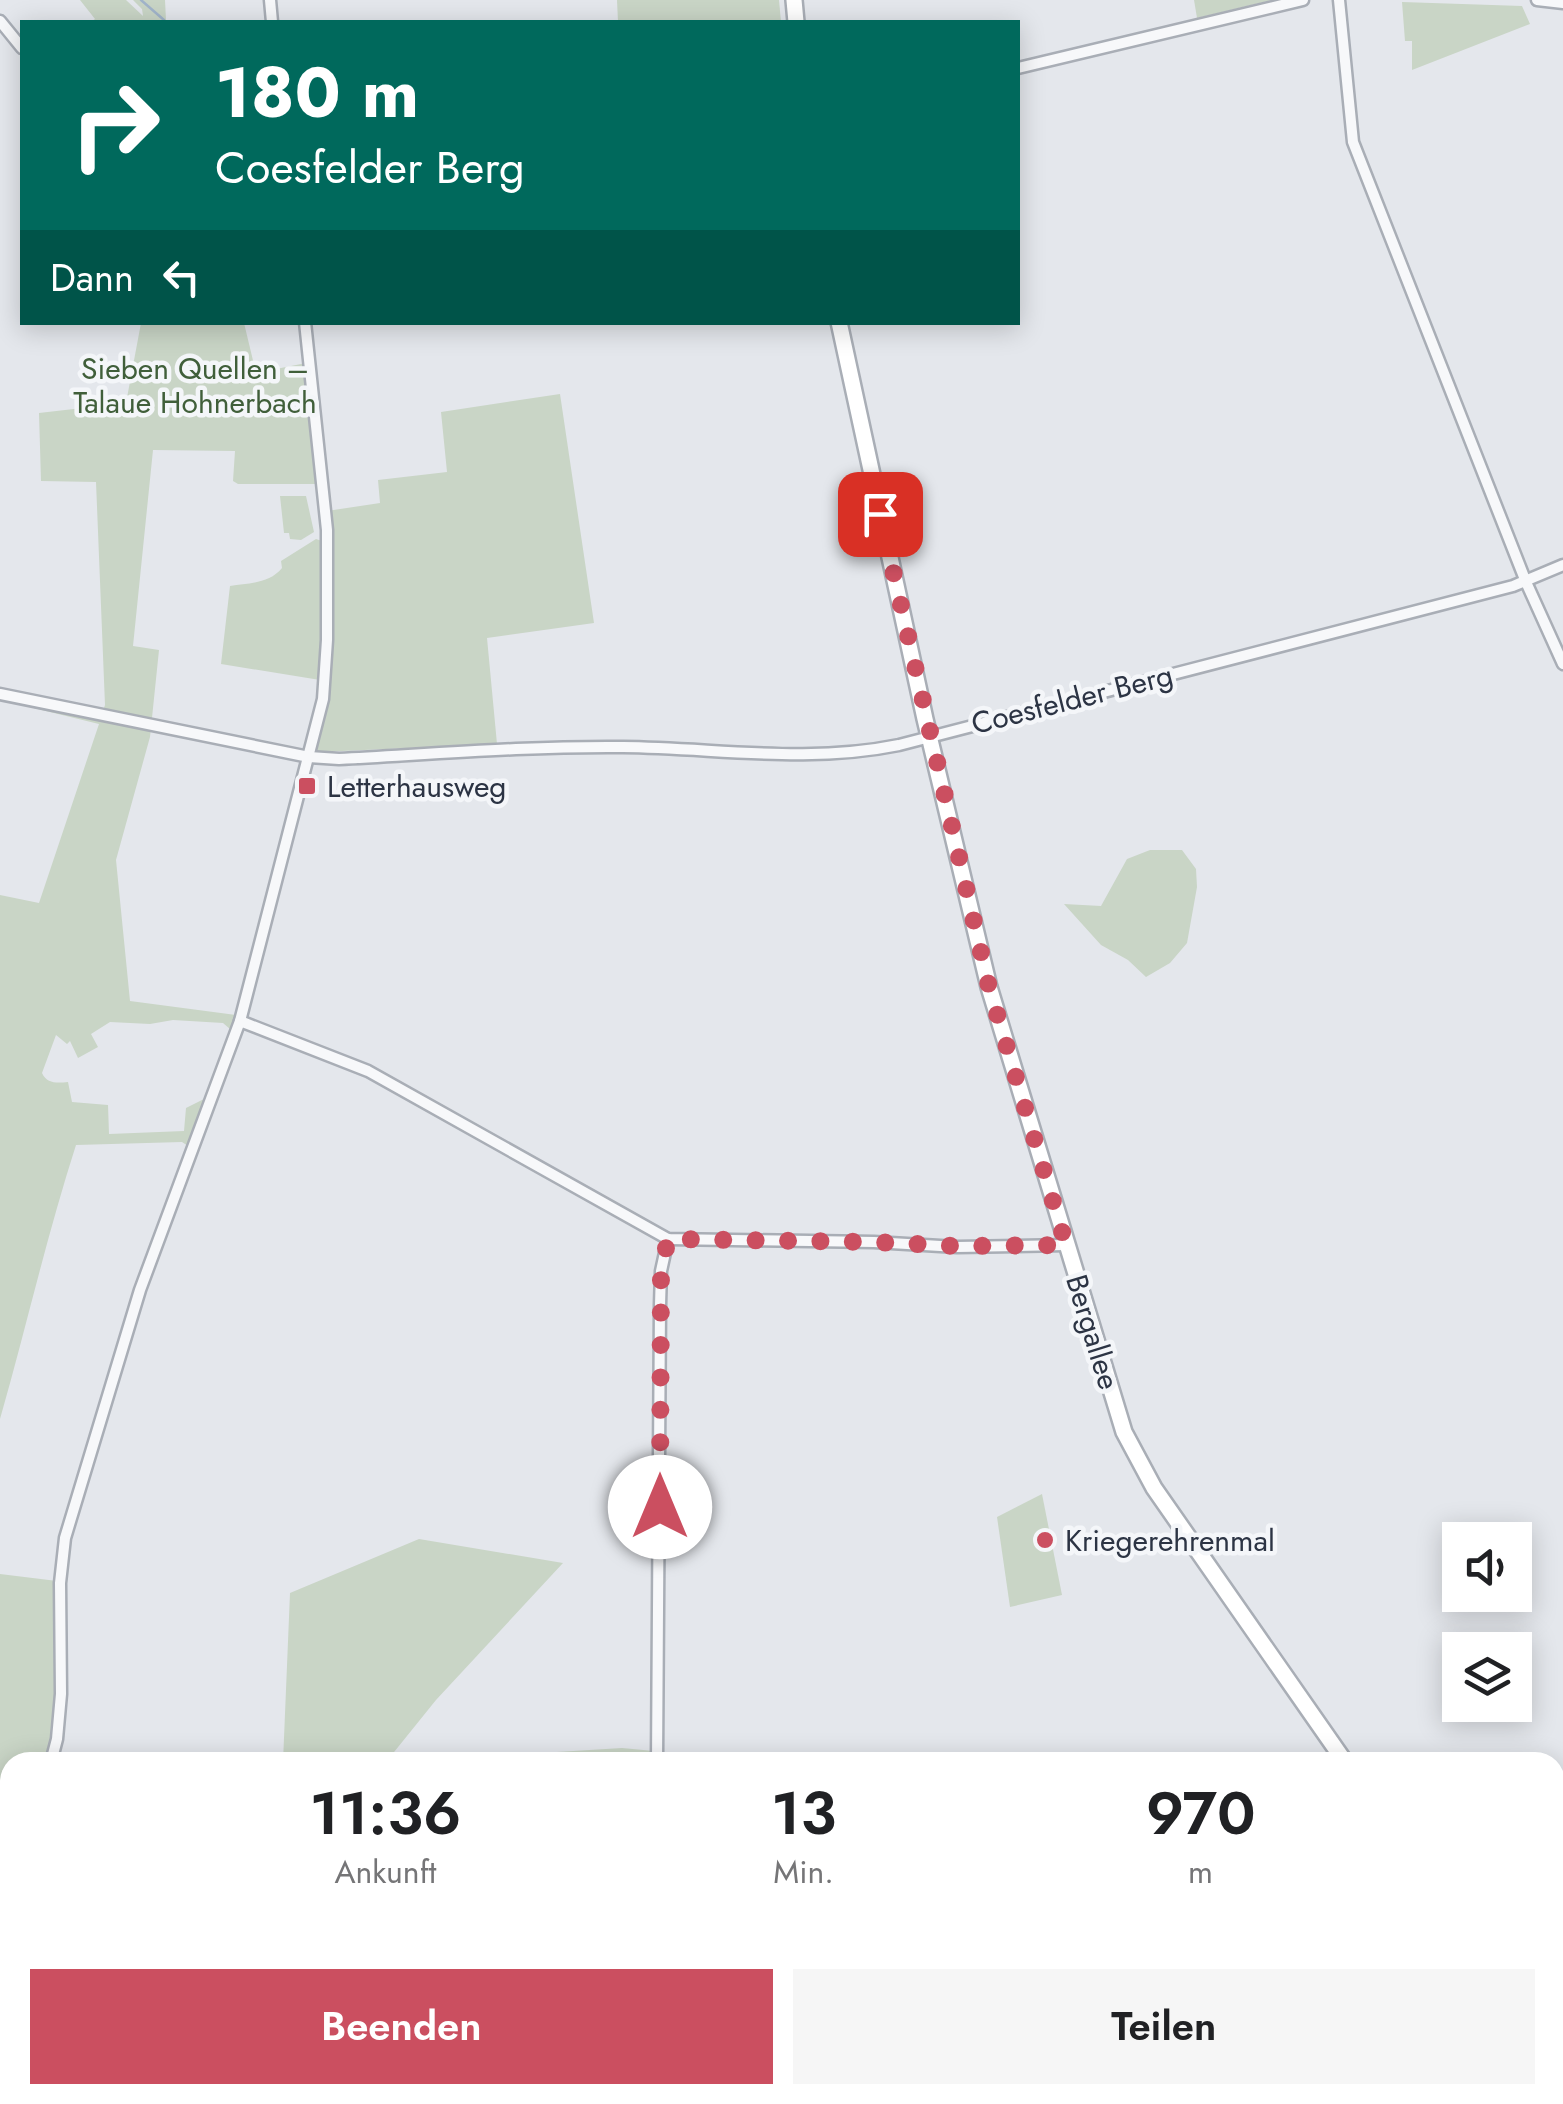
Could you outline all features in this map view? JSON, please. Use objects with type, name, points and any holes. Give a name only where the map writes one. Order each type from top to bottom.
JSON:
[{"type":"street","points":[[1020,68],[1303,0]]},
{"type":"street","points":[[1340,0],[1354,142],[1526,582],[1563,664]]},
{"type":"street","points":[[1537,0],[1563,3]]},
{"type":"street","points":[[0,21],[20,46]]},
{"type":"street","points":[[53,1752],[61,1694],[60,1583],[65,1538],[140,1290],[240,1021],[310,758],[327,669],[327,548],[305,325]]},
{"type":"street","name":"Bergallee","points":[[840,325],[929,736],[989,987],[1112,1395],[1136,1458],[1337,1752]]},
{"type":"street","name":"Coesfelder Berg","points":[[0,694],[310,758],[625,747],[819,756],[864,752],[1526,582],[1563,564]]},
{"type":"street","points":[[240,1021],[368,1071],[668,1239],[1066,1245]]},
{"type":"street","points":[[657,1752],[660,1305],[661,1271],[668,1239]]},
{"type":"green space","points":[[80,0],[126,0],[143,16],[133,0],[165,0],[166,20],[95,19]]},
{"type":"green space","points":[[617,0],[779,0],[781,20],[618,20]]},
{"type":"green space","points":[[1194,0],[1272,0],[1197,18]]},
{"type":"green space","points":[[1402,2],[1522,6],[1530,24],[1412,70],[1412,41],[1405,41]]},
{"type":"green space","name":"Sieben Quellen – Talaue Hohnerbach","points":[[141,325],[244,325],[256,373],[306,363],[317,484],[238,484],[233,481],[235,451],[153,450],[133,646],[159,650],[150,737],[116,860],[130,1001],[236,1015],[230,1029],[223,1023],[173,1020],[150,1024],[110,1022],[91,1034],[98,1047],[78,1058],[70,1041],[67,1044],[56,1035],[42,1073],[44,1077],[68,1082],[72,1102],[108,1105],[109,1134],[184,1131],[186,1108],[204,1099],[205,1102],[188,1146],[182,1142],[76,1145],[0,1419],[0,895],[39,903],[99,724],[13,703],[100,720],[105,705],[96,482],[41,481],[39,413],[126,403]]},
{"type":"green space","points":[[560,394],[594,623],[487,638],[497,744],[316,750],[332,666],[327,511],[380,503],[378,480],[447,472],[441,412]]},
{"type":"green space","points":[[280,496],[306,496],[314,532],[301,540],[290,539],[289,533],[284,533]]},
{"type":"green space","points":[[316,539],[322,541],[320,680],[221,664],[230,586],[271,577],[282,568],[281,561]]},
{"type":"green space","points":[[1150,850],[1182,850],[1196,869],[1197,887],[1187,943],[1170,963],[1146,977],[1128,960],[1101,945],[1064,904],[1101,906],[1127,859]]},
{"type":"green space","points":[[1042,1494],[1062,1595],[1010,1607],[997,1517]]},
{"type":"green space","points":[[419,1539],[563,1563],[436,1700],[394,1752],[283,1752],[290,1593]]},
{"type":"green space","points":[[0,1574],[57,1581],[60,1672],[49,1752],[0,1752]]},
{"type":"green space","points":[[622,1748],[654,1751],[654,1752],[557,1752]]},
{"type":"waterway","points":[[141,0],[164,20]]},
{"type":"place","name":"Letterhausweg","points":[[307,786]]},
{"type":"place","name":"Kriegerehrenmal","points":[[1045,1540]]},
{"type":"route","points":[[660,1507],[661,1271],[668,1239],[1066,1245],[989,987],[880,514]]}]
